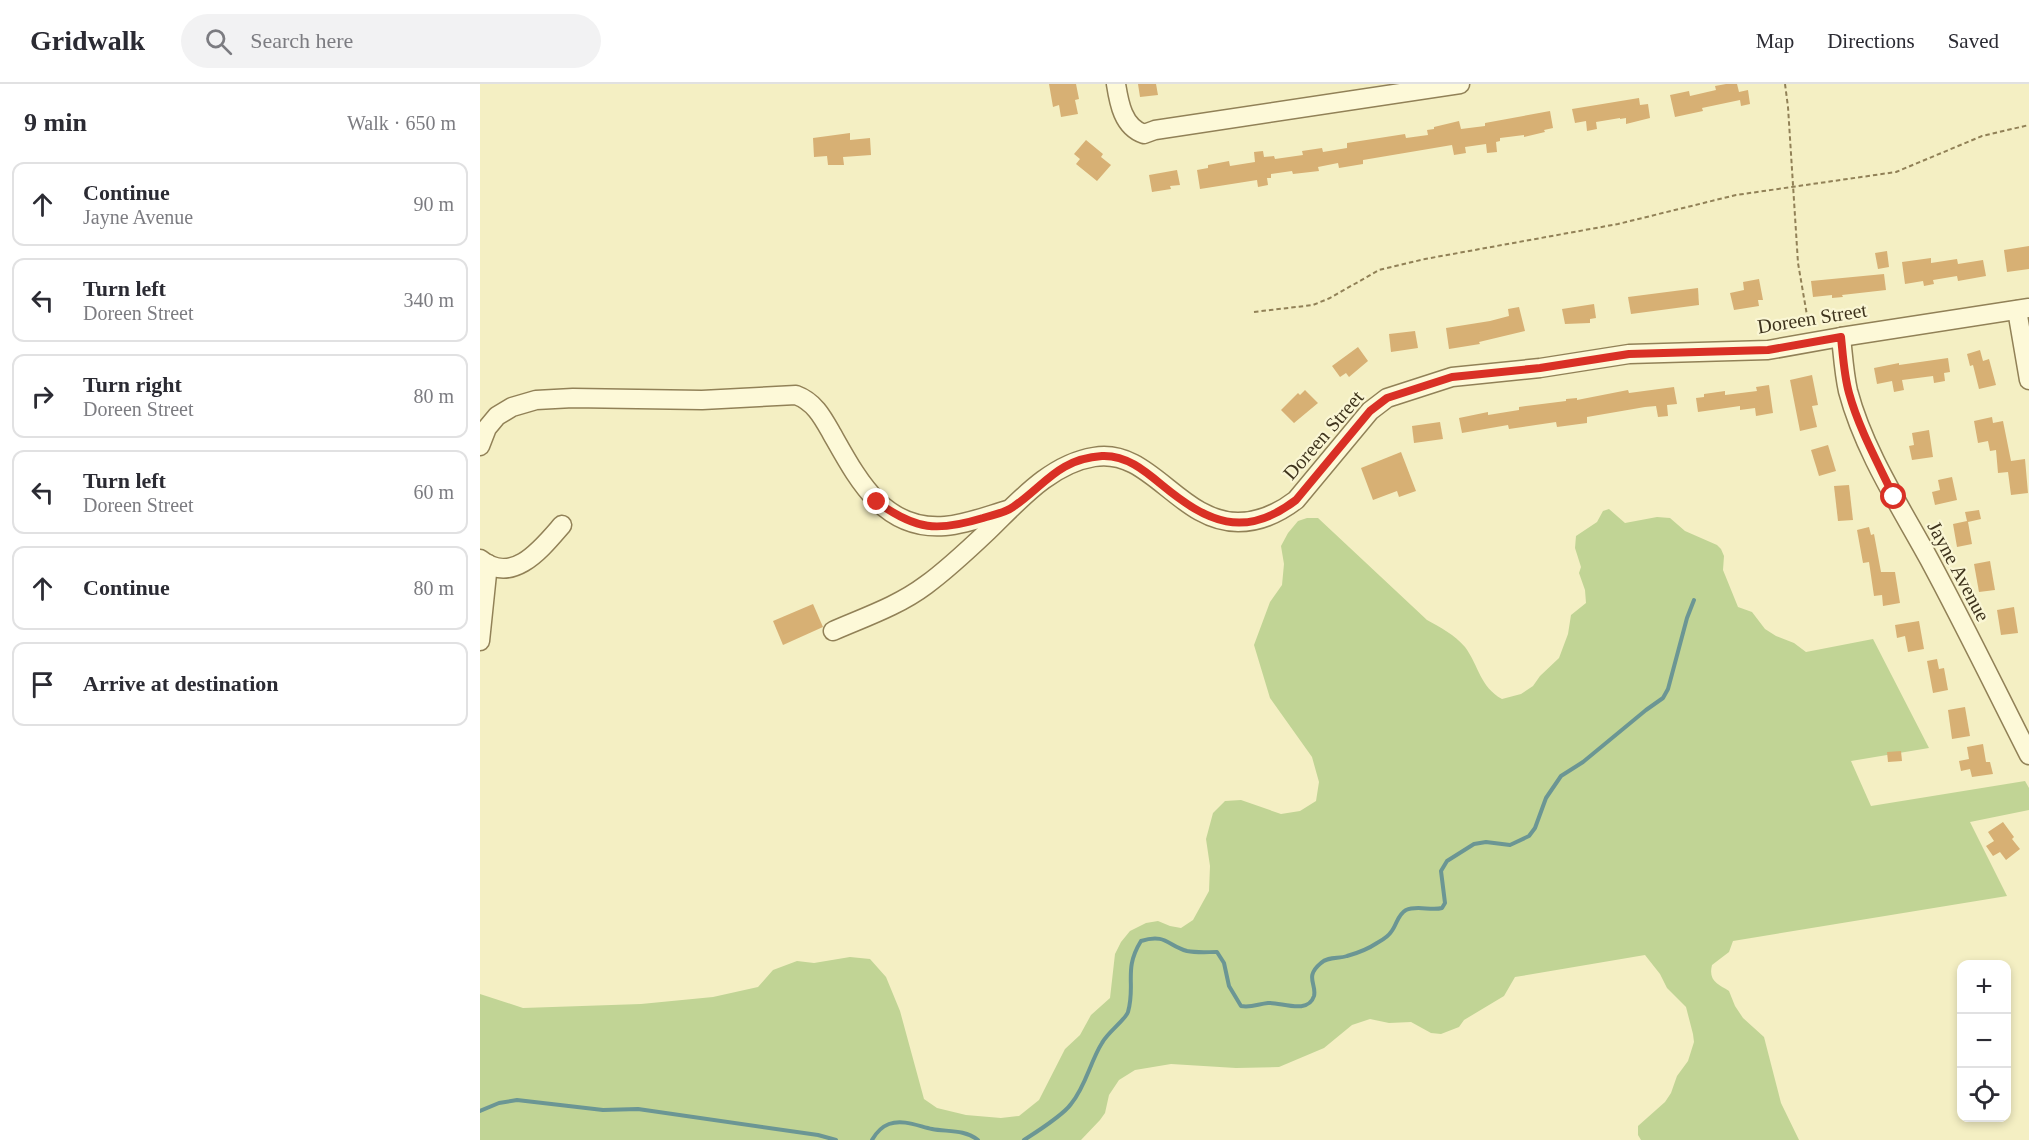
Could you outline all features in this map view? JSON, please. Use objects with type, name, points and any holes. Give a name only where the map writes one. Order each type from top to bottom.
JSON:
[{"type":"street","points":[[1116,84],[1125,118],[1133,128],[1144,134],[1155,130],[1460,84]]},
{"type":"street","points":[[2023,309],[2029,381]]},
{"type":"street","name":"Doreen Street","points":[[833,631],[902,601],[926,585],[1047,477],[1068,464],[1094,457],[1109,456],[1125,459],[1142,468],[1187,504],[1215,519],[1246,522],[1263,519],[1296,500],[1370,411],[1387,398],[1452,377],[1540,368],[1629,354],[1768,350],[2023,309]]},
{"type":"street","name":"Jayne Avenue","points":[[1841,337],[1849,394],[1866,439],[2029,755]]},
{"type":"street","points":[[480,446],[487,428],[497,416],[512,407],[536,400],[573,398],[702,400],[796,395],[805,398],[821,415],[850,468],[877,502],[913,524],[930,527],[947,526],[1012,508]]},
{"type":"street","points":[[480,641],[484,562],[502,569],[514,567],[540,549],[562,525]]},
{"type":"path","points":[[1785,84],[1798,263],[1812,342]]},
{"type":"path","points":[[1254,312],[1313,305],[1379,270],[1425,259],[1618,224],[1736,195],[1896,172],[1982,136],[2029,125]]},
{"type":"green space","points":[[1609,509],[1625,523],[1657,517],[1670,518],[1685,531],[1717,545],[1724,556],[1723,570],[1738,607],[1752,612],[1765,629],[1794,643],[1806,652],[1873,639],[1929,748],[1851,761],[1871,806],[2025,781],[2029,788],[2029,810],[1970,822],[2007,896],[1733,941],[1729,952],[1712,965],[1713,978],[1729,991],[1743,1018],[1764,1037],[1781,1103],[1799,1140],[1641,1140],[1638,1135],[1638,1126],[1665,1102],[1671,1093],[1677,1076],[1688,1061],[1694,1042],[1686,1007],[1667,988],[1660,974],[1645,955],[1515,977],[1504,996],[1464,1020],[1459,1027],[1441,1034],[1431,1033],[1411,1022],[1389,1023],[1370,1019],[1352,1025],[1324,1048],[1279,1067],[1236,1068],[1171,1064],[1135,1070],[1119,1080],[1109,1095],[1105,1113],[1081,1140],[480,1140],[480,994],[523,1008],[641,1004],[713,997],[758,987],[773,970],[797,961],[814,963],[850,957],[870,959],[886,977],[900,1011],[924,1099],[937,1108],[966,1115],[1001,1118],[1019,1116],[1039,1100],[1065,1049],[1080,1035],[1091,1015],[1110,998],[1115,954],[1130,931],[1146,923],[1158,921],[1181,928],[1193,920],[1209,891],[1210,866],[1206,839],[1213,813],[1225,801],[1241,800],[1281,814],[1300,811],[1316,801],[1319,782],[1312,757],[1270,698],[1254,645],[1270,602],[1282,585],[1284,564],[1281,546],[1298,521],[1318,518],[1427,620],[1457,639],[1470,654],[1480,676],[1489,688],[1502,699],[1521,694],[1533,686],[1559,658],[1568,634],[1571,615],[1586,603],[1585,590],[1579,573],[1581,567],[1575,548],[1576,536],[1597,522],[1603,511]]},
{"type":"building","points":[[1049,84],[1076,84],[1079,99],[1075,100],[1078,114],[1061,117],[1059,105],[1053,107]]},
{"type":"building","points":[[1138,84],[1156,84],[1158,95],[1140,97]]},
{"type":"building","points":[[1737,84],[1739,92],[1748,90],[1750,104],[1741,106],[1740,100],[1702,108],[1703,111],[1675,117],[1670,95],[1689,91],[1690,96],[1716,90],[1715,86]]},
{"type":"building","points":[[1639,98],[1640,105],[1648,104],[1650,118],[1626,124],[1626,118],[1596,122],[1597,129],[1587,131],[1586,121],[1575,123],[1572,109]]},
{"type":"building","points":[[1550,111],[1553,128],[1524,137],[1524,135],[1500,138],[1500,141],[1496,142],[1497,152],[1487,153],[1486,144],[1465,147],[1466,153],[1454,155],[1452,145],[1363,160],[1363,164],[1339,168],[1338,163],[1318,167],[1319,171],[1271,174],[1271,178],[1267,178],[1268,185],[1258,187],[1257,180],[1200,189],[1197,170],[1208,168],[1208,165],[1229,161],[1230,166],[1255,162],[1254,152],[1263,151],[1264,157],[1274,156],[1275,159],[1303,155],[1302,151],[1322,148],[1323,152],[1347,148],[1347,143],[1405,134],[1406,138],[1428,135],[1427,130],[1459,121],[1461,129],[1485,126],[1485,123]]},
{"type":"building","points":[[850,133],[850,140],[870,138],[871,155],[843,157],[844,165],[828,165],[827,156],[814,157],[813,138]]},
{"type":"building","points":[[1086,140],[1103,154],[1101,157],[1111,165],[1097,181],[1076,164],[1080,159],[1074,154]]},
{"type":"building","points":[[1177,170],[1180,185],[1152,192],[1149,175]]},
{"type":"building","points":[[2029,246],[2029,269],[2007,272],[2004,250]]},
{"type":"building","points":[[1887,251],[1889,267],[1878,269],[1875,253]]},
{"type":"building","points":[[1931,258],[1931,263],[1957,259],[1958,264],[1983,260],[1986,276],[1958,281],[1957,276],[1933,280],[1934,284],[1924,286],[1923,281],[1905,284],[1902,262]]},
{"type":"building","points":[[1884,274],[1886,290],[1842,295],[1843,297],[1832,298],[1832,295],[1813,297],[1811,281]]},
{"type":"building","points":[[1759,279],[1763,300],[1758,300],[1759,306],[1734,310],[1730,293],[1744,290],[1743,282]]},
{"type":"building","points":[[1698,288],[1699,305],[1631,314],[1628,297]]},
{"type":"building","points":[[1594,304],[1596,318],[1590,319],[1590,323],[1565,324],[1562,309]]},
{"type":"building","points":[[1519,307],[1525,331],[1479,342],[1480,344],[1449,349],[1446,328],[1509,316],[1508,309]]},
{"type":"building","points":[[1415,331],[1418,348],[1391,352],[1389,334]]},
{"type":"building","points":[[1358,347],[1368,361],[1349,377],[1346,373],[1340,377],[1332,366]]},
{"type":"building","points":[[1980,350],[1983,361],[1989,359],[1996,385],[1979,389],[1973,365],[1970,366],[1967,354]]},
{"type":"building","points":[[1948,358],[1950,372],[1944,373],[1945,381],[1934,383],[1933,376],[1902,380],[1904,390],[1894,392],[1892,381],[1877,384],[1874,368]]},
{"type":"building","points":[[1812,375],[1818,405],[1812,406],[1817,427],[1800,431],[1790,380]]},
{"type":"building","points":[[1769,385],[1773,413],[1756,416],[1755,408],[1740,410],[1740,406],[1698,412],[1696,398],[1704,397],[1704,394],[1725,391],[1725,395],[1757,391],[1756,387]]},
{"type":"building","points":[[1674,387],[1677,404],[1667,405],[1668,416],[1658,417],[1656,406],[1587,417],[1587,423],[1557,427],[1556,422],[1509,429],[1508,425],[1462,433],[1459,418],[1488,412],[1488,415],[1519,410],[1519,407],[1566,401],[1566,399],[1577,398],[1577,400],[1628,390],[1629,393]]},
{"type":"building","points":[[1305,390],[1318,403],[1294,423],[1281,410],[1298,393],[1300,395]]},
{"type":"building","points":[[1992,417],[1993,423],[2003,421],[2011,461],[2025,459],[2028,493],[2011,495],[2008,472],[1998,473],[1996,450],[1990,451],[1988,441],[1978,443],[1974,421]]},
{"type":"building","points":[[1440,422],[1443,439],[1414,443],[1412,426]]},
{"type":"building","points":[[1929,430],[1933,457],[1912,460],[1909,446],[1914,445],[1912,433]]},
{"type":"building","points":[[1828,445],[1836,471],[1819,476],[1811,450]]},
{"type":"building","points":[[1401,452],[1416,491],[1399,497],[1397,491],[1373,500],[1361,468]]},
{"type":"building","points":[[1952,477],[1957,500],[1935,505],[1932,492],[1940,490],[1938,480]]},
{"type":"building","points":[[1849,485],[1853,520],[1838,521],[1834,486]]},
{"type":"building","points":[[1979,510],[1981,519],[1968,522],[1972,544],[1957,547],[1953,524],[1967,521],[1965,512]]},
{"type":"building","points":[[1869,527],[1871,535],[1874,534],[1881,572],[1895,572],[1900,603],[1883,606],[1882,595],[1874,596],[1869,562],[1863,563],[1857,530]]},
{"type":"building","points":[[1990,561],[1995,590],[1979,592],[1974,564]]},
{"type":"building","points":[[813,604],[823,627],[783,645],[773,621]]},
{"type":"building","points":[[2014,607],[2018,633],[2001,635],[1997,610]]},
{"type":"building","points":[[1919,621],[1924,649],[1908,652],[1905,636],[1897,638],[1895,625]]},
{"type":"building","points":[[1937,659],[1939,669],[1944,668],[1948,690],[1933,693],[1927,661]]},
{"type":"building","points":[[1965,707],[1970,736],[1952,739],[1948,710]]},
{"type":"building","points":[[1983,744],[1986,762],[1990,762],[1993,774],[1972,777],[1970,769],[1961,771],[1959,761],[1969,759],[1967,747]]},
{"type":"building","points":[[1901,751],[1902,761],[1888,762],[1887,752]]},
{"type":"building","points":[[2003,822],[2020,849],[2006,860],[2000,852],[1993,856],[1986,846],[1994,841],[1988,832]]},
{"type":"waterway","points":[[1024,1140],[1056,1118],[1071,1104],[1102,1043],[1127,1015],[1131,993],[1132,960],[1141,941],[1156,938],[1187,951],[1217,952],[1224,963],[1229,986],[1241,1006],[1268,1003],[1300,1006],[1311,1002],[1314,996],[1313,972],[1324,961],[1359,952],[1383,940],[1390,934],[1406,910],[1442,908],[1445,903],[1441,871],[1447,861],[1474,844],[1486,842],[1510,845],[1529,836],[1535,828],[1546,798],[1561,776],[1583,762],[1663,698],[1668,689],[1694,600]]},
{"type":"waterway","points":[[480,1111],[499,1103],[517,1100],[603,1110],[638,1109],[818,1135],[836,1140]]},
{"type":"waterway","points":[[872,1140],[884,1127],[900,1122],[961,1132],[978,1140]]},
{"type":"route","points":[[877,502],[913,524],[930,527],[968,522],[1012,508],[1047,477],[1068,464],[1094,457],[1109,456],[1125,459],[1142,468],[1168,490],[1202,513],[1227,522],[1246,522],[1263,519],[1296,500],[1370,411],[1387,398],[1408,390],[1452,377],[1540,368],[1629,354],[1768,350],[1841,337],[1849,394],[1866,439],[1894,497]]}]
